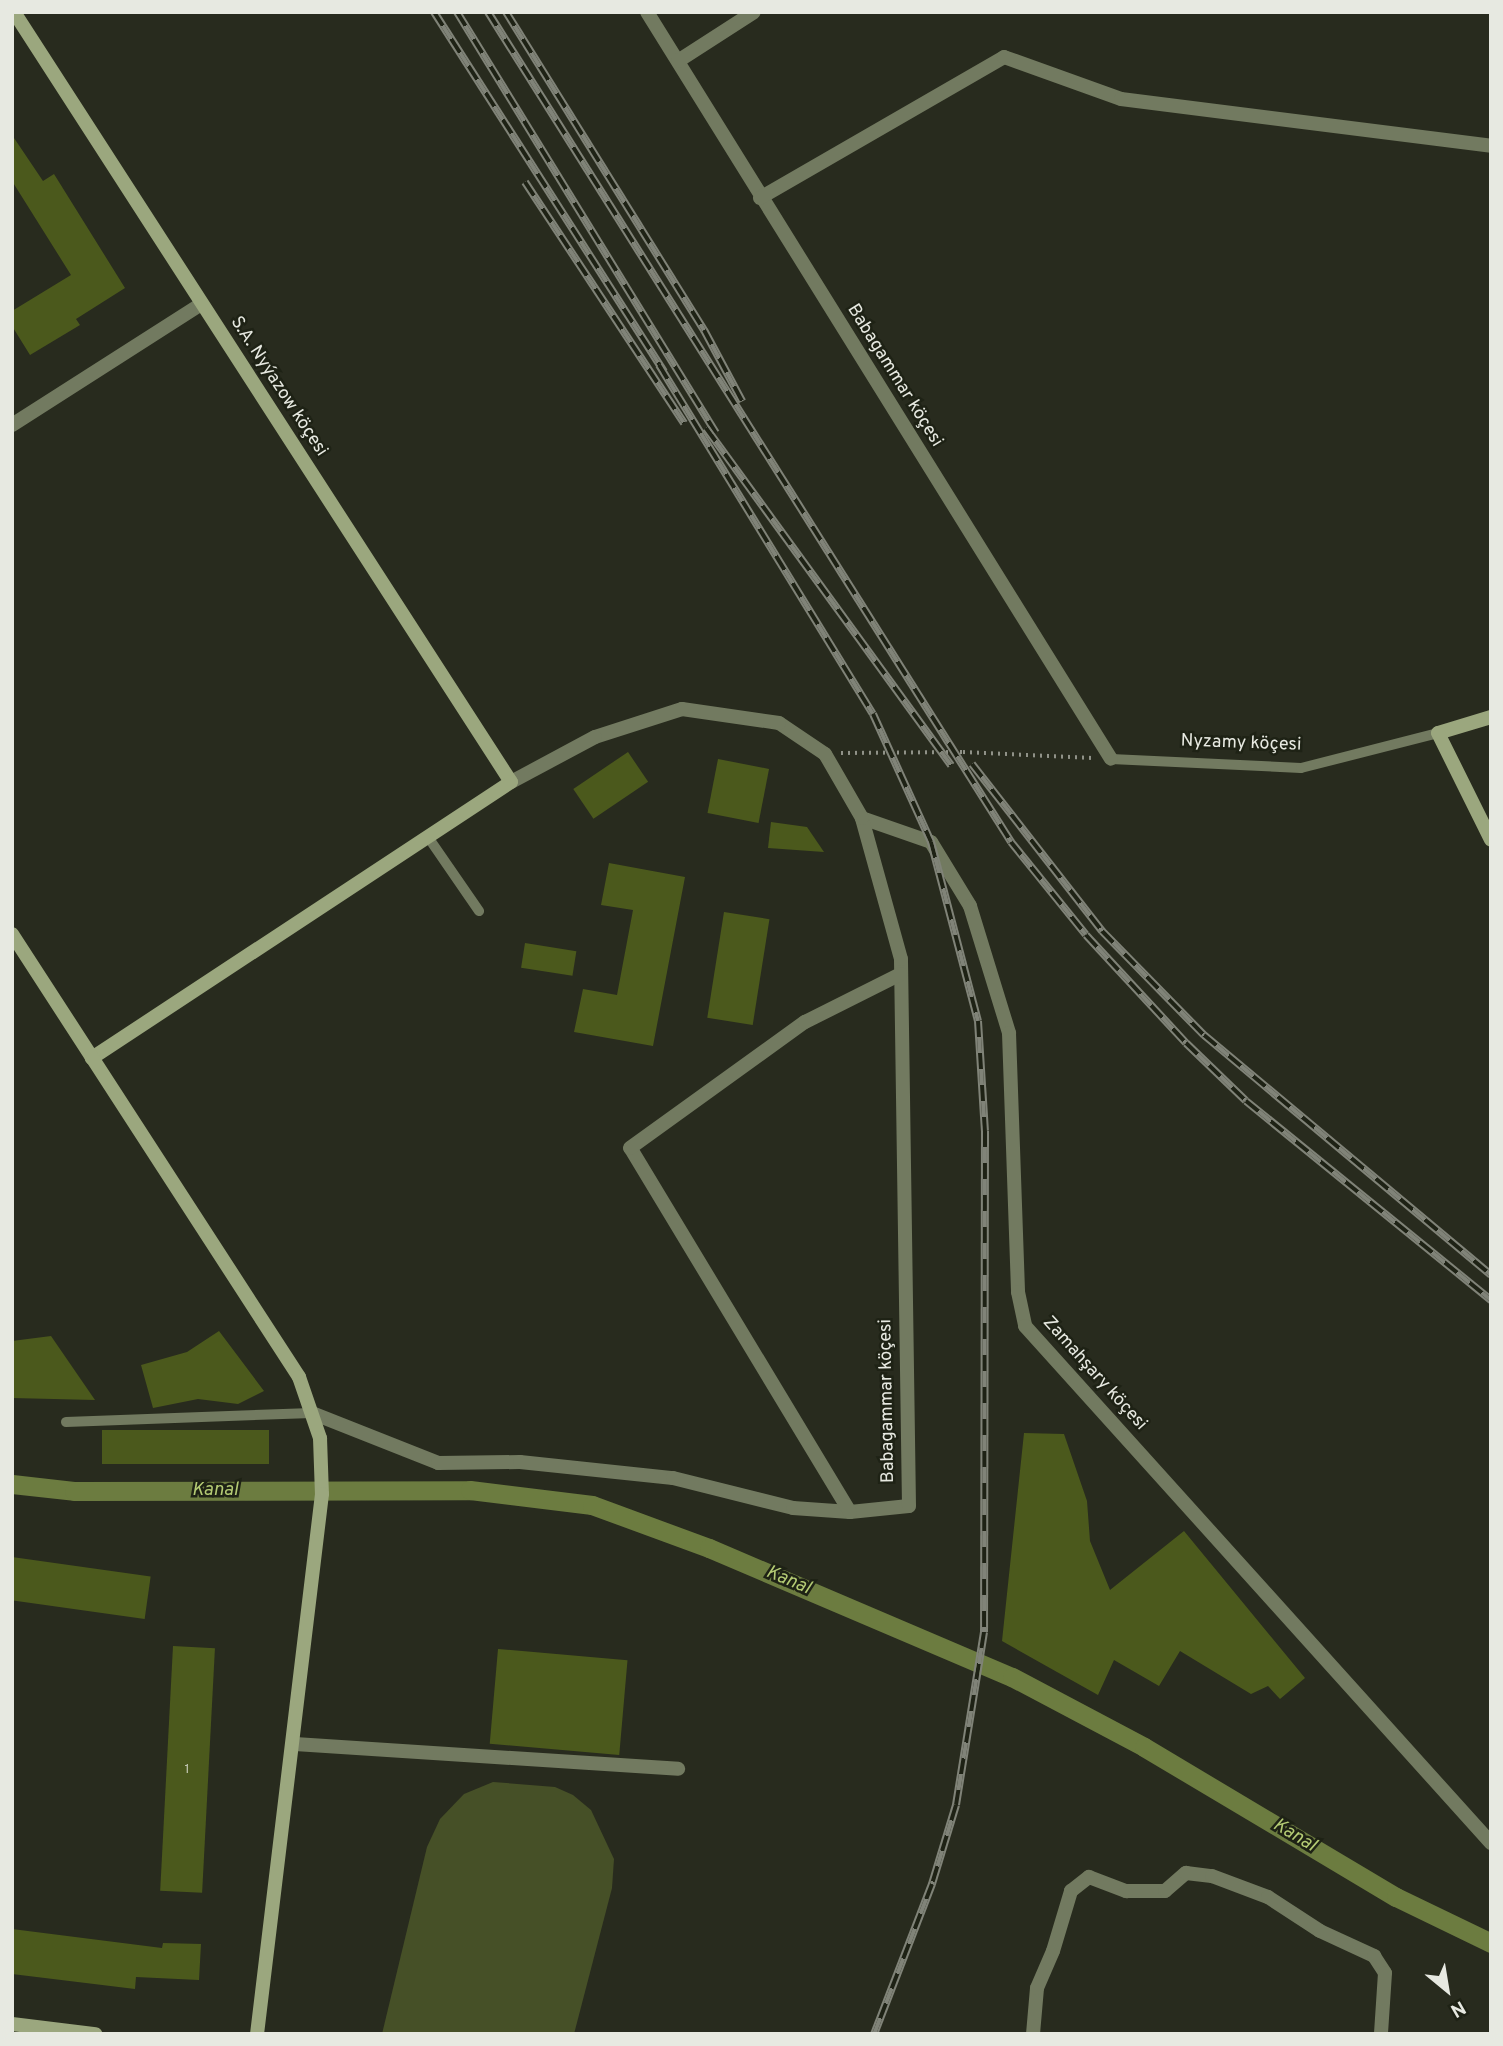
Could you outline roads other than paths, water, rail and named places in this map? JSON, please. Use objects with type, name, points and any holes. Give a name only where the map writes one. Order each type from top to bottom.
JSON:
[{"type":"street","name":"S.A. Nyýazow köçesi","points":[[14,12],[511,782]]},
{"type":"street","name":"Babagammar köçesi","points":[[647,12],[760,198],[1111,758]]},
{"type":"street","points":[[678,61],[754,12]]},
{"type":"street","points":[[760,198],[1004,57],[1121,99],[1491,146]]},
{"type":"street","points":[[12,425],[201,304]]},
{"type":"street","name":"Babagammar köçesi","points":[[312,1413],[438,1463],[520,1462],[673,1478],[793,1508],[850,1512],[909,1506],[901,974],[862,818],[825,754],[779,723],[682,709],[595,737],[511,782]]},
{"type":"street","name":"Nyzamy köçesi","points":[[1438,733],[1491,717]]},
{"type":"street","points":[[1438,733],[1491,840]]},
{"type":"street","points":[[92,1058],[511,782]]},
{"type":"street","name":"Zamahşary köçesi","points":[[862,818],[931,842],[970,906],[1009,1033],[1018,1292],[1025,1326],[1491,1843]]},
{"type":"street","points":[[12,934],[299,1377],[320,1438],[322,1494],[315,1566],[257,2034]]},
{"type":"street","points":[[850,1512],[630,1148],[805,1021],[901,974]]},
{"type":"street","points":[[295,1744],[678,1769]]},
{"type":"street","points":[[1033,2034],[1037,1988],[1053,1951],[1070,1891],[1089,1877],[1126,1891],[1165,1891],[1186,1874],[1212,1876],[1268,1897],[1320,1931],[1374,1956],[1385,1973],[1381,2034]]},
{"type":"street","points":[[12,2024],[95,2034]]},
{"type":"lane","name":"Nyzamy köçesi","points":[[1111,758],[1301,768],[1438,733]]},
{"type":"lane","points":[[428,837],[479,911]]},
{"type":"lane","points":[[66,1422],[312,1413]]},
{"type":"waterway","name":"Kanal","points":[[12,1484],[74,1491],[470,1490],[592,1505],[709,1548],[1012,1677],[1144,1747],[1396,1897],[1491,1943]]},
{"type":"railway","points":[[434,12],[664,372]]},
{"type":"railway","points":[[457,12],[716,433]]},
{"type":"railway","points":[[488,12],[1011,842],[1086,935],[1186,1043],[1246,1101],[1491,1300]]},
{"type":"railway","points":[[506,12],[704,330],[742,401]]},
{"type":"railway","points":[[525,182],[684,423]]},
{"type":"railway","points":[[659,365],[873,714],[931,842],[978,1021],[985,1131],[984,1632],[956,1805],[932,1884],[874,2034]]},
{"type":"railway","points":[[706,428],[951,765]]},
{"type":"railway","points":[[972,764],[1102,931],[1204,1035],[1491,1275]]}]
